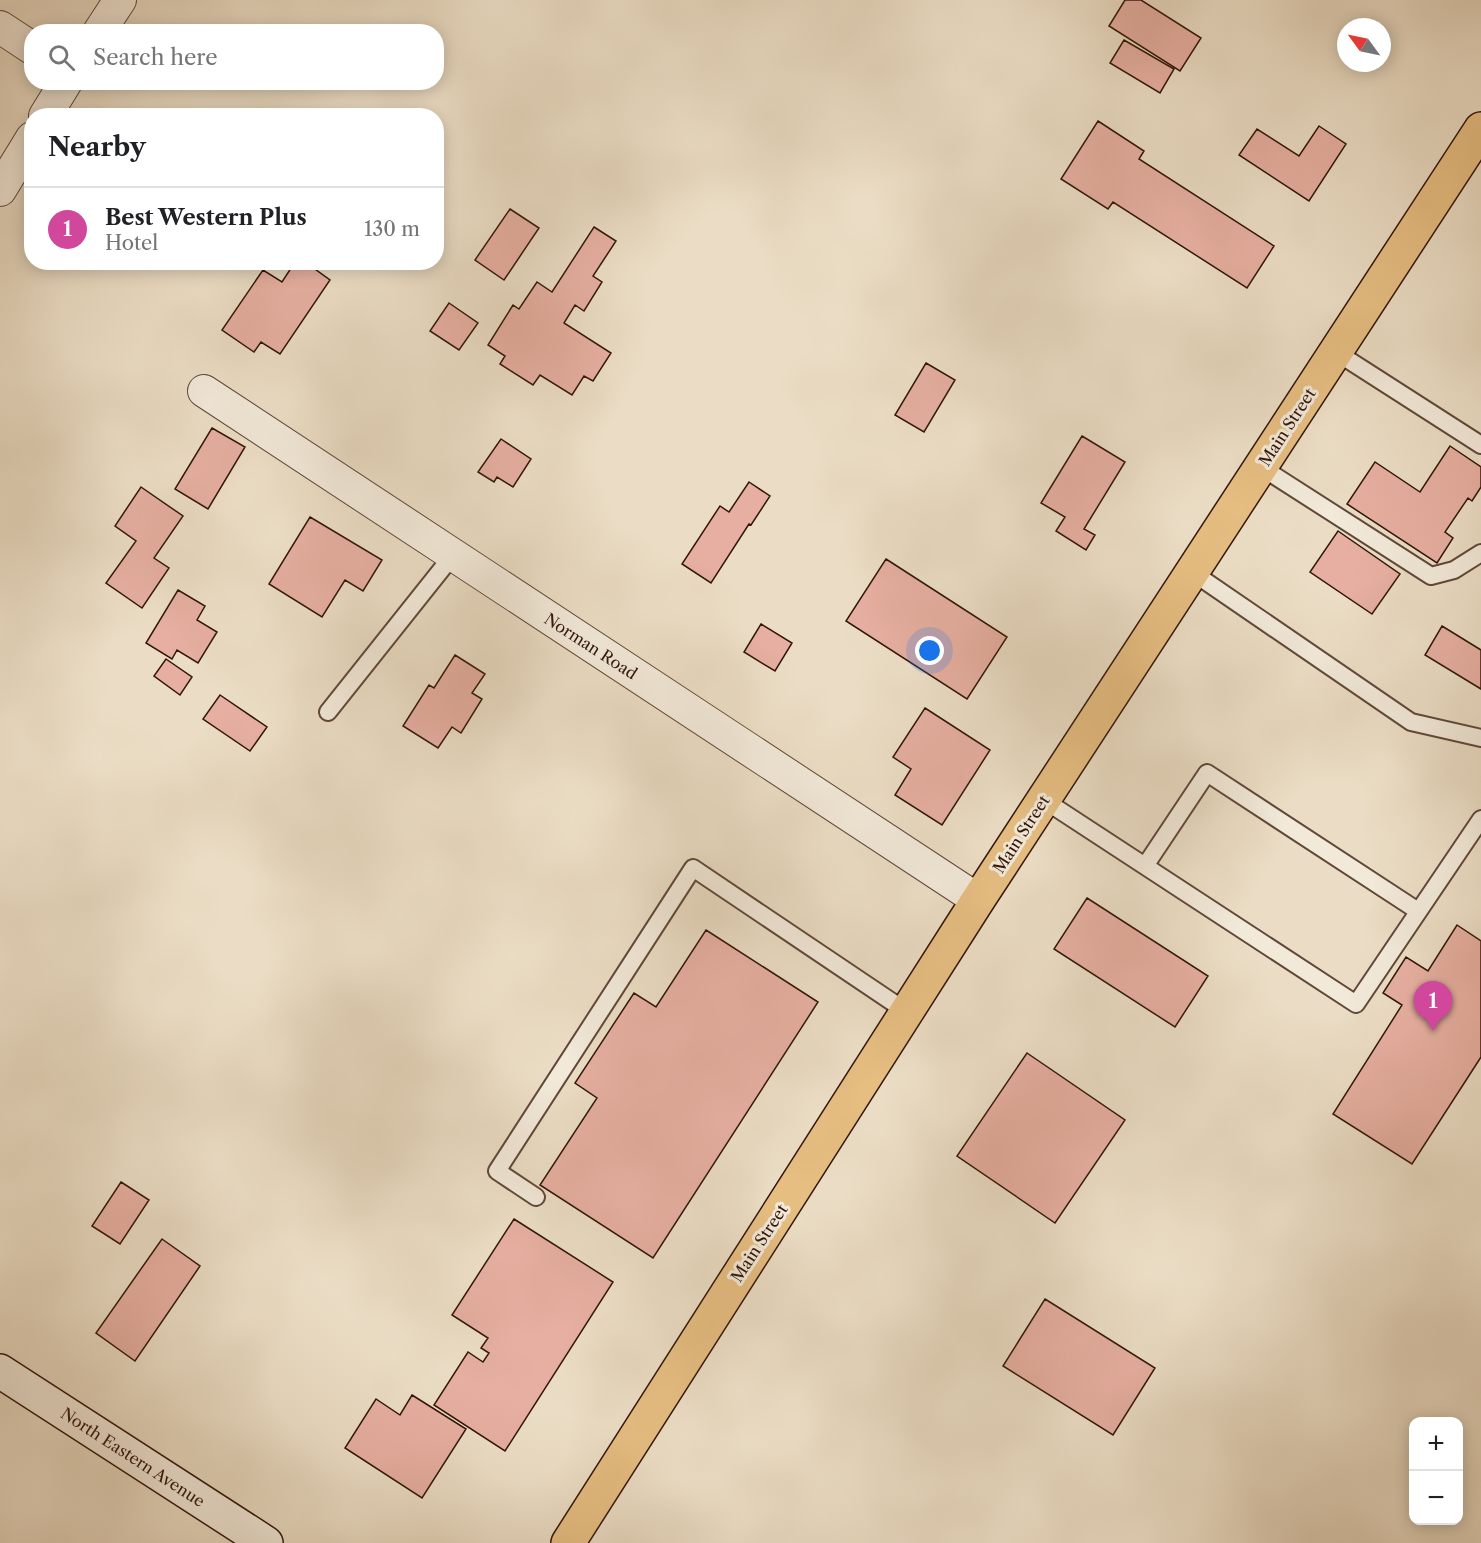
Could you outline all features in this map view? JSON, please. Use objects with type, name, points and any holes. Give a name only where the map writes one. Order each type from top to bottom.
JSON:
[{"type":"main road","name":"Main Street","points":[[568,1543],[978,900],[1481,129]]},
{"type":"street","points":[[104,24],[120,0]]},
{"type":"street","points":[[0,27],[24,43]]},
{"type":"street","points":[[50,108],[61,90]]},
{"type":"street","points":[[0,190],[24,151]]},
{"type":"street","name":"Norman Road","points":[[204,391],[978,900]]},
{"type":"street","name":"North Eastern Avenue","points":[[0,1371],[266,1543]]},
{"type":"lane","points":[[1336,352],[1481,445]]},
{"type":"lane","points":[[1261,467],[1431,576],[1454,570],[1481,553]]},
{"type":"lane","points":[[328,712],[453,555]]},
{"type":"lane","points":[[1192,572],[1411,722],[1481,738]]},
{"type":"lane","points":[[1145,866],[1207,773],[1418,911]]},
{"type":"lane","points":[[1044,800],[1356,1004],[1480,823]]},
{"type":"lane","points":[[536,1197],[497,1171],[693,868],[907,1012]]},
{"type":"building","points":[[1125,0],[1141,0],[1201,38],[1180,71],[1109,26]]},
{"type":"building","points":[[1124,40],[1174,69],[1160,93],[1110,63]]},
{"type":"building","points":[[1098,121],[1144,151],[1139,159],[1274,246],[1247,288],[1113,202],[1108,209],[1061,179]]},
{"type":"building","points":[[1319,126],[1346,144],[1309,201],[1239,155],[1257,129],[1299,156]]},
{"type":"building","points":[[510,209],[539,228],[504,280],[475,260]]},
{"type":"building","points":[[594,227],[616,241],[593,276],[602,282],[584,311],[575,305],[564,323],[611,353],[593,381],[584,376],[572,395],[540,375],[533,385],[500,364],[505,356],[488,345],[513,305],[519,309],[537,282],[552,292]]},
{"type":"building","points":[[263,270],[282,282],[290,270],[316,270],[330,280],[280,354],[261,342],[254,352],[222,330]]},
{"type":"building","points":[[449,303],[478,323],[459,350],[430,331]]},
{"type":"building","points":[[926,363],[955,380],[924,432],[895,415]]},
{"type":"building","points":[[212,428],[245,447],[208,509],[175,489]]},
{"type":"building","points":[[1082,436],[1125,462],[1084,529],[1095,535],[1086,550],[1056,531],[1065,517],[1041,503]]},
{"type":"building","points":[[501,439],[531,459],[513,487],[497,477],[494,482],[478,472]]},
{"type":"building","points":[[1450,446],[1481,467],[1481,487],[1472,501],[1468,498],[1445,532],[1453,538],[1437,563],[1347,504],[1375,462],[1420,492]]},
{"type":"building","points":[[749,482],[770,496],[711,583],[682,564],[720,506],[729,512]]},
{"type":"building","points":[[141,487],[183,516],[154,558],[169,568],[142,608],[106,583],[136,541],[115,526]]},
{"type":"building","points":[[310,517],[382,560],[363,591],[345,580],[322,617],[269,584]]},
{"type":"building","points":[[1338,531],[1400,574],[1372,614],[1310,572]]},
{"type":"building","points":[[886,559],[1007,637],[967,699],[846,621]]},
{"type":"building","points":[[178,590],[205,606],[197,620],[217,632],[198,663],[177,650],[172,659],[146,643]]},
{"type":"building","points":[[761,624],[792,643],[775,671],[744,652]]},
{"type":"building","points":[[1442,626],[1481,650],[1481,689],[1425,655]]},
{"type":"building","points":[[455,655],[485,674],[472,693],[482,699],[461,733],[452,727],[438,748],[403,726],[429,685],[434,688]]},
{"type":"building","points":[[166,659],[192,677],[180,695],[154,676]]},
{"type":"building","points":[[220,695],[267,727],[250,751],[203,719]]},
{"type":"building","points":[[925,708],[990,750],[942,825],[895,795],[911,769],[893,757]]},
{"type":"building","points":[[1087,898],[1208,976],[1175,1027],[1054,949]]},
{"type":"building","points":[[1457,925],[1481,941],[1481,1057],[1412,1164],[1333,1114],[1402,1005],[1383,993],[1406,957],[1428,971]]},
{"type":"building","points":[[706,930],[818,1002],[653,1258],[540,1185],[597,1098],[575,1083],[634,993],[656,1007]]},
{"type":"building","points":[[1027,1053],[1125,1120],[1055,1223],[957,1156]]},
{"type":"building","points":[[121,1182],[149,1200],[120,1244],[92,1226]]},
{"type":"building","points":[[514,1219],[613,1282],[505,1451],[434,1405],[468,1352],[483,1362],[489,1353],[481,1348],[488,1338],[452,1315]]},
{"type":"building","points":[[162,1239],[200,1266],[135,1361],[96,1333]]},
{"type":"building","points":[[1045,1299],[1155,1368],[1113,1435],[1003,1366]]},
{"type":"building","points":[[412,1395],[466,1429],[422,1498],[345,1448],[376,1399],[400,1415]]},
{"type":"place","name":"Best Western Plus","points":[[1433,1031]]}]
